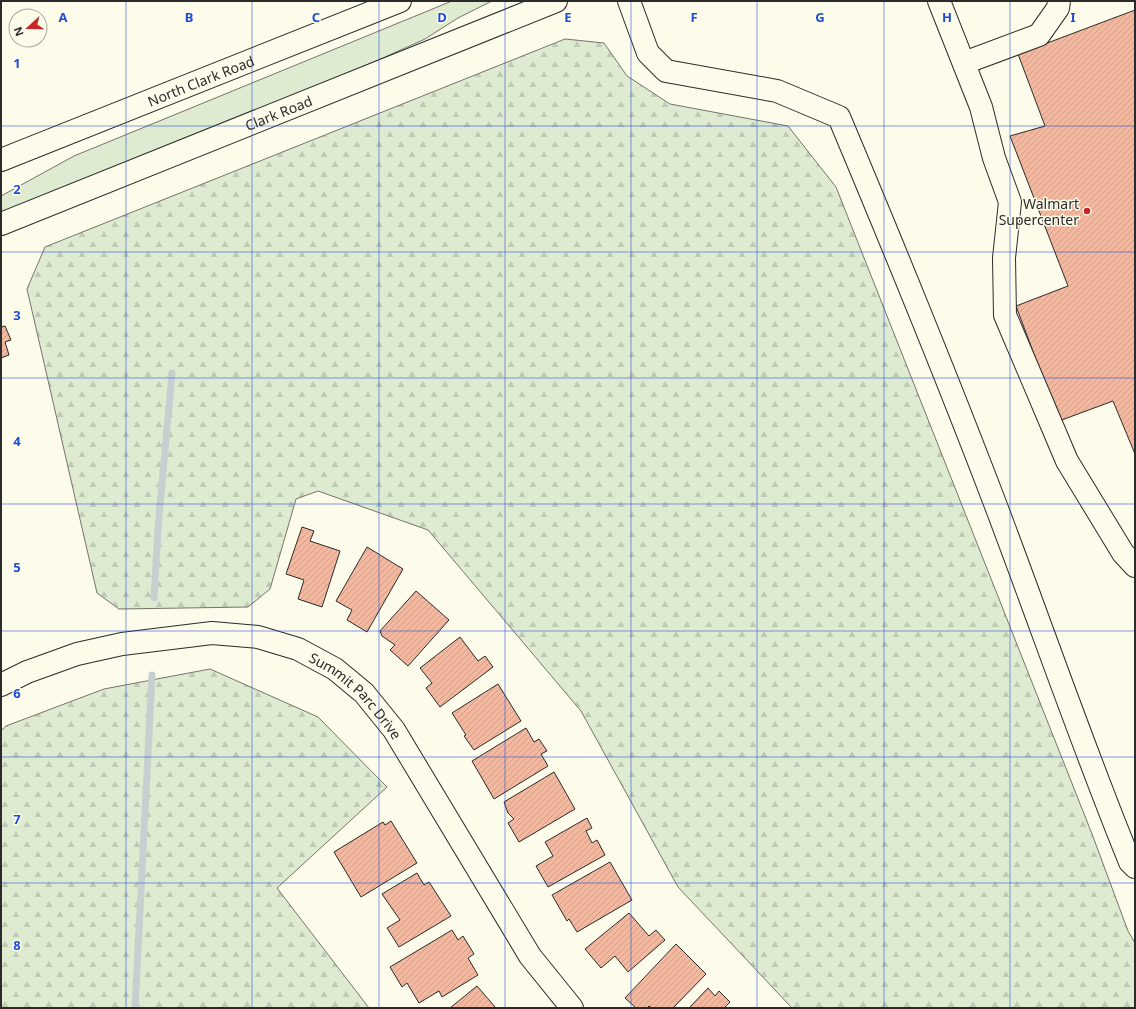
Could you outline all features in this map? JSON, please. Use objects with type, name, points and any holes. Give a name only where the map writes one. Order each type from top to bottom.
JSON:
[{"type":"main road","name":"North Clark Road","points":[[1,160],[400,1]]},
{"type":"main road","name":"Clark Road","points":[[1,224],[556,1]]},
{"type":"main road","points":[[629,1],[648,53],[666,71],[777,91],[839,117],[887,231],[993,498],[1100,789],[1130,862],[1135,867]]},
{"type":"main road","points":[[939,1],[981,107],[994,158],[1010,202],[1004,258],[1005,315],[1067,461],[1124,554],[1135,566]]},
{"type":"main road","points":[[964,62],[1039,35],[1058,8],[1058,1]]},
{"type":"main road","name":"Summit Parc Drive","points":[[1,685],[27,672],[77,654],[122,644],[212,633],[258,637],[298,650],[335,669],[364,694],[394,730],[530,956],[572,1008]]},
{"type":"green space","points":[[452,1],[492,1],[458,18],[425,39],[374,62],[1,214],[1,196],[74,156]]},
{"type":"green space","points":[[565,39],[604,43],[627,76],[670,104],[788,126],[836,187],[1092,834],[1128,931],[1135,943],[1135,1008],[792,1008],[678,887],[581,711],[428,530],[318,491],[296,499],[270,589],[248,607],[119,609],[97,593],[27,289],[45,247]]},
{"type":"green space","points":[[210,669],[318,717],[387,787],[277,888],[369,1008],[1,1008],[1,731],[6,726],[104,689]]},
{"type":"building","name":"Walmart Supercenter","points":[[1135,10],[1135,454],[1113,401],[1059,421],[1016,306],[1068,286],[1010,136],[1045,126],[1018,54]]},
{"type":"building","points":[[5,326],[11,340],[5,342],[9,355],[1,358],[1,327]]},
{"type":"building","points":[[302,527],[314,531],[310,541],[340,551],[322,607],[298,599],[304,580],[286,574]]},
{"type":"building","points":[[367,547],[403,569],[367,632],[347,620],[352,610],[336,601]]},
{"type":"building","points":[[416,591],[449,620],[408,666],[390,650],[395,645],[382,636],[380,631]]},
{"type":"building","points":[[460,637],[478,661],[485,656],[493,667],[440,707],[426,688],[432,683],[420,668]]},
{"type":"building","points":[[498,684],[521,721],[474,750],[464,736],[466,735],[452,713]]},
{"type":"building","points":[[526,728],[534,742],[539,739],[547,751],[541,754],[548,766],[494,799],[472,761]]},
{"type":"building","points":[[554,772],[575,809],[519,842],[508,823],[514,819],[508,813],[504,802]]},
{"type":"building","points":[[587,818],[592,828],[586,831],[592,843],[597,840],[605,855],[548,887],[536,866],[553,856],[545,842]]},
{"type":"building","points":[[391,821],[417,863],[361,897],[334,852],[383,822],[385,825]]},
{"type":"building","points":[[610,862],[632,900],[577,932],[569,919],[567,921],[552,895]]},
{"type":"building","points":[[417,873],[424,885],[429,882],[451,916],[399,947],[387,928],[400,920],[382,894]]},
{"type":"building","points":[[629,913],[649,936],[656,930],[665,940],[628,972],[615,956],[601,968],[585,949]]},
{"type":"building","points":[[452,930],[458,940],[463,936],[474,954],[468,958],[478,975],[442,997],[439,991],[419,1003],[407,983],[402,987],[390,967]]},
{"type":"building","points":[[676,944],[706,974],[673,1008],[652,1008],[649,1006],[647,1008],[636,1008],[625,998]]},
{"type":"building","points":[[477,986],[496,1008],[450,1008]]},
{"type":"building","points":[[708,988],[715,996],[719,991],[730,1002],[725,1007],[727,1008],[689,1008]]},
{"type":"waterway","points":[[154,598],[158,528],[172,373]]},
{"type":"waterway","points":[[135,1008],[152,675]]},
{"type":"place","name":"Walmart Supercenter","points":[[1087,211]]}]
